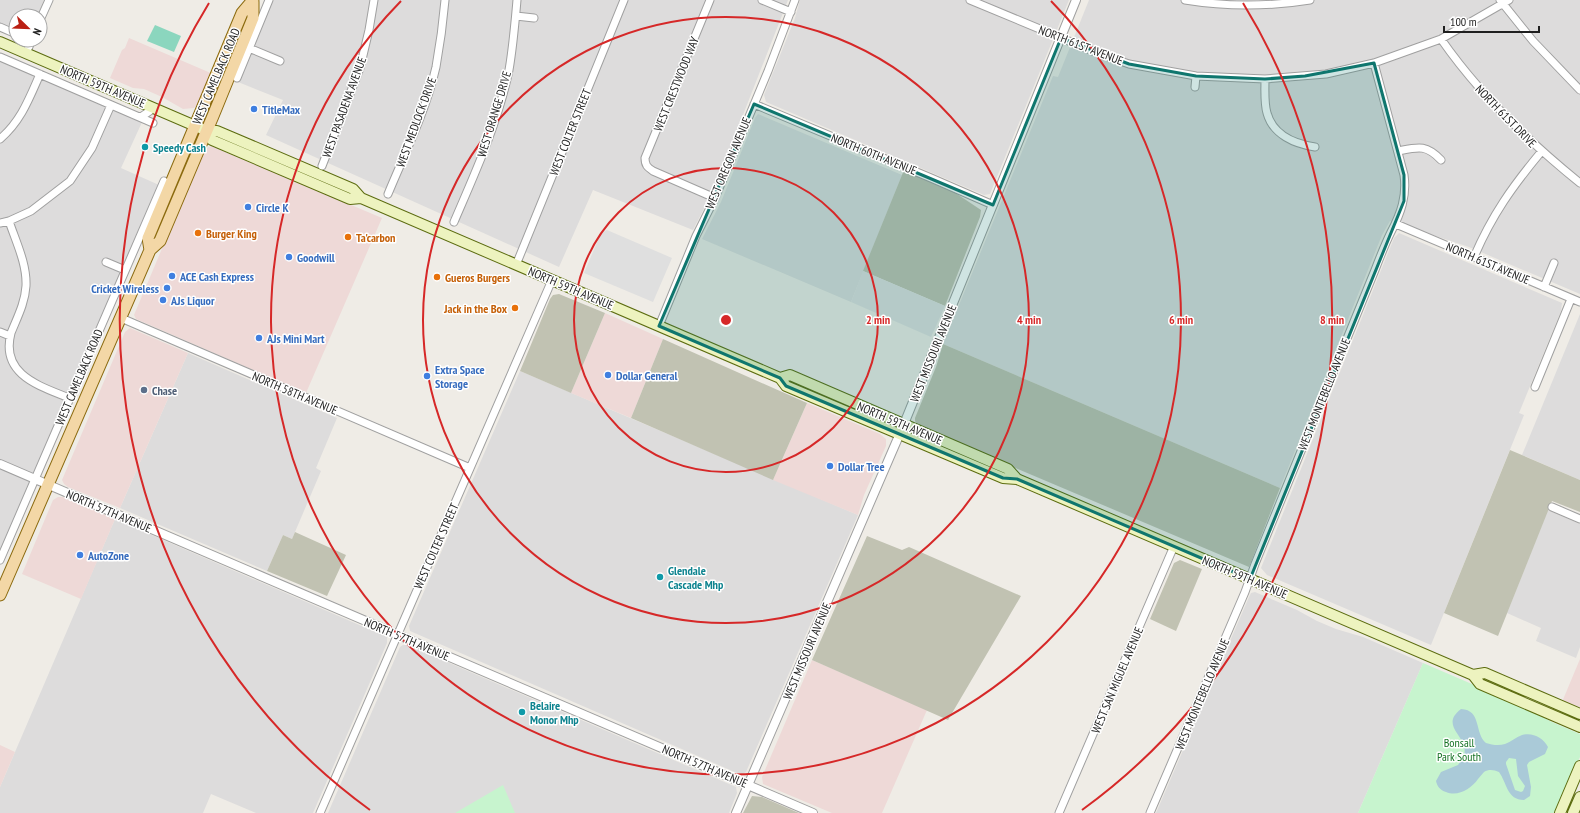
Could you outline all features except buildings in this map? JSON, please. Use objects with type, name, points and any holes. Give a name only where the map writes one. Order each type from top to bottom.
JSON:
[{"type":"main road","name":"WEST CAMELBACK ROAD","points":[[0,595],[150,250],[160,241],[206,131],[238,65],[253,18],[253,1]]},
{"type":"main road","name":"WEST CAMELBACK ROAD","points":[[150,250],[148,238],[162,195],[195,126],[242,13],[253,1]]},
{"type":"main road","name":"NORTH 59TH AVENUE","points":[[0,42],[206,131],[217,131],[353,189],[361,198],[780,378],[786,386],[900,435],[1003,478],[1017,478]]},
{"type":"main road","name":"NORTH 59TH AVENUE","points":[[780,378],[790,375],[1008,469],[1017,478],[1250,579],[1473,674],[1485,673],[1580,714]]},
{"type":"main road","name":"NORTH 59TH AVENUE","points":[[1473,674],[1480,684],[1580,727]]},
{"type":"main road","points":[[1560,813],[1580,766]]},
{"type":"main road","points":[[1573,813],[1580,797]]},
{"type":"street","name":"WEST CAMELBACK ROAD","points":[[237,78],[238,65],[249,48],[269,0]]},
{"type":"street","name":"WEST PASADENA AVENUE","points":[[322,166],[360,68],[374,0]]},
{"type":"street","name":"WEST MEDLOCK DRIVE","points":[[388,194],[428,93],[435,68],[442,30],[445,0]]},
{"type":"street","name":"WEST ORANGE DRIVE","points":[[454,222],[475,173],[499,106],[509,70],[517,0]]},
{"type":"street","name":"WEST COLTER STREET","points":[[516,265],[624,0]]},
{"type":"street","name":"WEST CRESTWOOD WAY","points":[[710,0],[645,158],[645,164],[648,168],[715,198]]},
{"type":"street","points":[[762,0],[791,12]]},
{"type":"street","name":"WEST OREGON AVENUE","points":[[659,326],[696,236],[715,198],[754,104],[791,12],[794,0]]},
{"type":"street","name":"NORTH 61ST AVENUE","points":[[970,0],[1100,54],[1129,64],[1196,76],[1265,79],[1326,74],[1374,63]]},
{"type":"street","name":"WEST MISSOURI AVENUE","points":[[736,813],[900,435],[1076,0]]},
{"type":"street","points":[[1185,0],[1243,6],[1310,0]]},
{"type":"street","points":[[1374,63],[1441,39],[1501,2],[1510,0]]},
{"type":"street","points":[[1501,2],[1533,41],[1580,90]]},
{"type":"street","points":[[516,16],[534,18]]},
{"type":"street","name":"NORTH 61ST DRIVE","points":[[1441,39],[1456,60],[1495,106],[1541,152],[1580,183]]},
{"type":"street","points":[[26,53],[28,48]]},
{"type":"street","points":[[249,48],[280,61]]},
{"type":"street","name":"NORTH 59TH AVENUE","points":[[0,57],[153,123]]},
{"type":"street","name":"WEST MONTEBELLO AVENUE","points":[[1150,813],[1250,579],[1374,270],[1396,224],[1404,201],[1406,188],[1404,175],[1374,63]]},
{"type":"street","points":[[0,139],[9,131],[21,116],[40,74]]},
{"type":"street","points":[[1195,87],[1196,76]]},
{"type":"street","points":[[1265,79],[1266,113],[1271,124],[1279,132],[1290,139],[1302,145],[1316,147]]},
{"type":"street","name":"NORTH 60TH AVENUE","points":[[754,104],[993,205]]},
{"type":"street","points":[[0,223],[9,221],[31,211],[70,181],[92,148],[111,105]]},
{"type":"street","points":[[141,118],[154,108]]},
{"type":"street","points":[[1398,151],[1419,147],[1424,148],[1431,150],[1441,160]]},
{"type":"street","points":[[1474,257],[1499,207],[1520,177],[1541,152]]},
{"type":"street","name":"WEST CAMELBACK ROAD","points":[[0,560],[125,270],[162,195],[164,181]]},
{"type":"street","points":[[9,221],[24,263],[26,277],[23,304],[10,336],[7,350],[9,359],[13,368],[19,375],[70,398]]},
{"type":"street","name":"NORTH 61ST AVENUE","points":[[1396,224],[1580,302]]},
{"type":"street","points":[[106,262],[125,270]]},
{"type":"street","points":[[1544,287],[1554,263]]},
{"type":"street","name":"WEST COLTER STREET","points":[[320,813],[552,280]]},
{"type":"street","points":[[1535,387],[1571,299]]},
{"type":"street","name":"NORTH 58TH AVENUE","points":[[121,318],[470,468]]},
{"type":"street","points":[[0,332],[10,336]]},
{"type":"street","name":"NORTH 57TH AVENUE","points":[[0,464],[814,813]]},
{"type":"street","points":[[1552,507],[1580,519]]},
{"type":"street","name":"WEST SAN MIGUEL AVENUE","points":[[1059,813],[1174,546]]},
{"type":"highlighted area","points":[[1061,38],[1129,64],[1196,76],[1265,79],[1305,76],[1374,63],[1404,175],[1404,201],[1250,579],[1017,479],[1003,478],[786,386],[780,378],[659,326],[754,104],[993,205]]},
{"type":"shaded area","points":[[0,0],[44,0],[41,8],[8,8],[8,27],[0,24]]},
{"type":"shaded area","points":[[272,0],[788,0],[714,189],[693,230],[593,190],[559,267],[266,135],[283,100],[238,82]]},
{"type":"shaded area","points":[[800,0],[1069,0],[990,194],[984,195],[766,102],[764,95],[795,18]]},
{"type":"shaded area","points":[[1089,0],[1580,0],[1580,294],[1469,247],[1390,221],[1382,235],[1280,488],[943,344],[1053,76],[1058,77]]},
{"type":"shaded area","points":[[129,38],[213,74],[198,104],[194,108],[183,109],[144,89],[133,88],[110,78]]},
{"type":"shaded area","points":[[0,59],[143,120],[121,168],[159,185],[0,553]]},
{"type":"shaded area","points":[[758,114],[902,175],[851,302],[702,239],[721,202],[755,118]]},
{"type":"shaded area","points":[[211,146],[382,218],[306,393],[136,319],[134,315],[204,149]]},
{"type":"shaded area","points":[[904,170],[954,192],[981,210],[980,217],[945,306],[863,271]]},
{"type":"shaded area","points":[[607,230],[672,258],[653,302],[584,273],[601,233]]},
{"type":"shaded area","points":[[1399,233],[1562,303],[1561,311],[1519,413],[1524,415],[1431,645],[1267,575],[1261,568],[1394,238]]},
{"type":"shaded area","points":[[863,271],[945,306],[931,337],[851,302]]},
{"type":"shaded area","points":[[559,294],[605,313],[571,393],[520,371],[550,299],[553,295]]},
{"type":"shaded area","points":[[605,313],[663,339],[631,418],[571,393]]},
{"type":"shaded area","points":[[1580,314],[1580,480],[1522,455]]},
{"type":"shaded area","points":[[130,328],[188,353],[120,508],[68,487],[62,480],[125,332]]},
{"type":"shaded area","points":[[663,339],[807,403],[773,480],[631,418]]},
{"type":"shaded area","points":[[943,344],[1280,488],[1249,567],[919,427],[915,421],[915,418],[936,367]]},
{"type":"shaded area","points":[[188,353],[337,418],[316,468],[321,471],[292,539],[283,535],[267,571],[120,508]]},
{"type":"shaded area","points":[[520,371],[858,515],[746,772],[742,774],[737,773],[410,631],[409,626]]},
{"type":"shaded area","points":[[807,403],[880,434],[886,439],[886,446],[864,495],[858,515],[773,480]]},
{"type":"shaded area","points":[[1510,450],[1580,480],[1580,512],[1552,501],[1498,636],[1444,613]]},
{"type":"shaded area","points":[[58,497],[63,497],[115,519],[81,599],[22,574],[53,500]]},
{"type":"shaded area","points":[[1548,510],[1580,524],[1580,647],[1576,658],[1536,641],[1541,628],[1507,613]]},
{"type":"shaded area","points":[[115,519],[387,637],[387,643],[313,813],[256,813],[211,794],[203,813],[0,813],[0,787]]},
{"type":"shaded area","points":[[295,532],[346,555],[327,596],[267,571],[283,535],[292,539]]},
{"type":"shaded area","points":[[867,536],[902,550],[909,547],[1021,596],[948,720],[812,660]]},
{"type":"shaded area","points":[[1180,560],[1202,569],[1176,631],[1150,619],[1174,563]]},
{"type":"shaded area","points":[[1255,592],[1297,610],[1317,621],[1336,629],[1363,637],[1423,663],[1358,813],[1156,813],[1249,597],[1251,593]]},
{"type":"shaded area","points":[[403,645],[408,645],[736,787],[737,793],[729,813],[328,813],[400,647]]},
{"type":"shaded area","points":[[1580,659],[1580,707],[1562,702]]},
{"type":"shaded area","points":[[812,660],[927,710],[882,813],[832,813],[763,784],[762,777]]},
{"type":"shaded area","points":[[0,745],[15,752],[0,787]]},
{"type":"shaded area","points":[[752,796],[762,797],[799,813],[743,813]]},
{"type":"green space","points":[[155,25],[181,36],[174,52],[147,41]]},
{"type":"green space","name":"Bonsall Park South","points":[[1423,663],[1516,703],[1552,722],[1580,734],[1580,757],[1555,813],[1358,813]]},
{"type":"green space","points":[[503,785],[515,813],[455,813]]},
{"type":"water","points":[[1461,709],[1468,710],[1472,713],[1482,739],[1486,743],[1503,745],[1520,736],[1530,734],[1537,736],[1546,743],[1548,747],[1545,754],[1529,762],[1527,765],[1531,787],[1530,796],[1524,800],[1514,797],[1508,790],[1499,772],[1492,770],[1484,772],[1472,786],[1460,793],[1451,793],[1439,788],[1436,781],[1441,772],[1458,765],[1464,756],[1464,745],[1453,726],[1453,718]],"holes":[[[1509,758],[1516,759],[1518,776],[1525,786],[1521,792],[1515,790],[1506,764]]]},
{"type":"place","name":"TitleMax","points":[[254,109]]},
{"type":"place","name":"Speedy Cash","points":[[145,147]]},
{"type":"place","name":"Circle K","points":[[248,207]]},
{"type":"place","name":"Burger King","points":[[198,233]]},
{"type":"place","name":"Ta'carbon","points":[[348,237]]},
{"type":"place","name":"Goodwill","points":[[289,257]]},
{"type":"place","name":"ACE Cash Express","points":[[172,276]]},
{"type":"place","name":"Gueros Burgers","points":[[437,277]]},
{"type":"place","name":"Cricket Wireless","points":[[167,288]]},
{"type":"place","name":"AJs Liquor","points":[[163,300]]},
{"type":"place","name":"Jack in the Box","points":[[515,308]]},
{"type":"place","name":"AJs Mini Mart","points":[[259,338]]},
{"type":"place","name":"Dollar General","points":[[608,375]]},
{"type":"place","name":"Extra Space Storage","points":[[427,376]]},
{"type":"place","name":"Chase","points":[[144,390]]},
{"type":"place","name":"Dollar Tree","points":[[830,466]]},
{"type":"place","name":"AutoZone","points":[[80,555]]},
{"type":"place","name":"Glendale Cascade Mhp","points":[[660,577]]},
{"type":"place","name":"Belaire Monor Mhp","points":[[522,712]]}]
